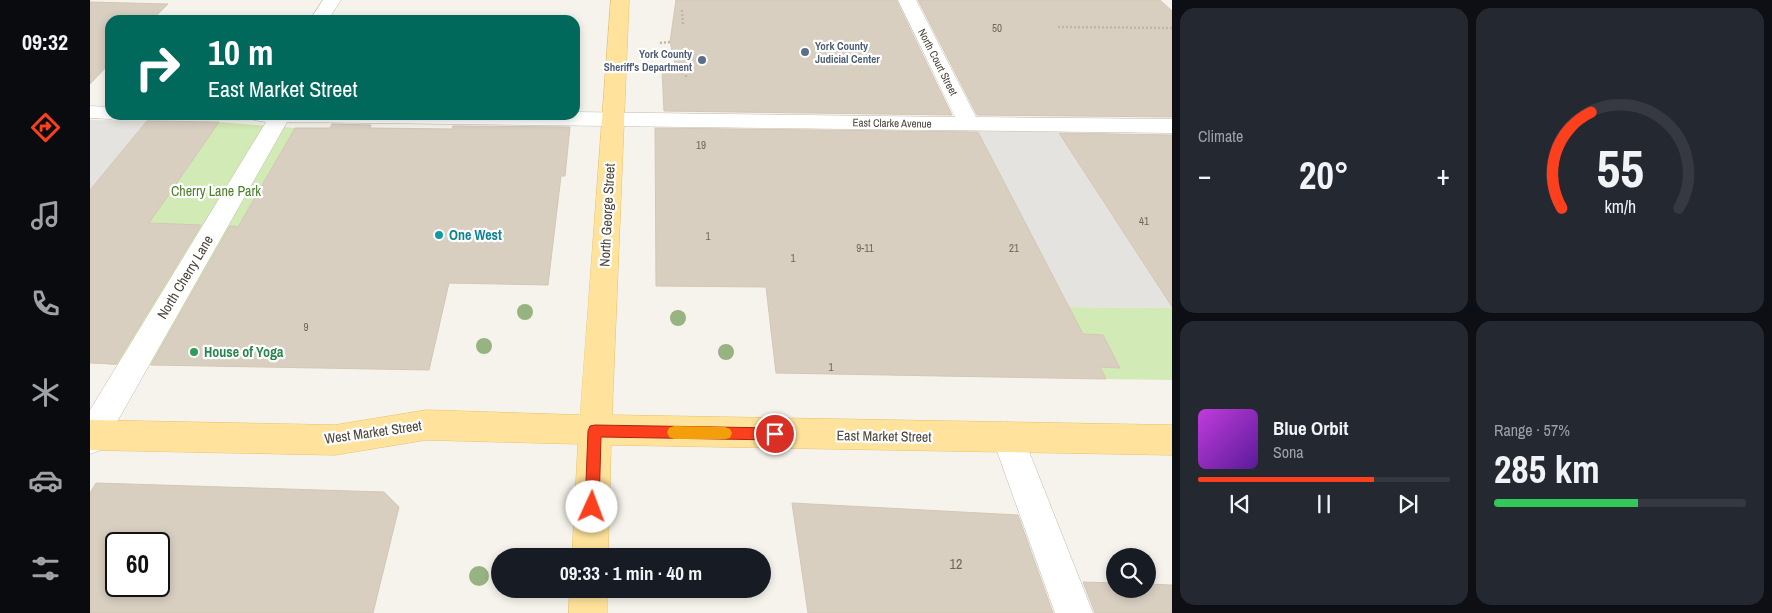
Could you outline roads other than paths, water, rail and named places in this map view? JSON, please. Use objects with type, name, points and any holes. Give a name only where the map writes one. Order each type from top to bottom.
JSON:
[{"type":"main road","name":"North George Street","points":[[590,548],[595,431],[620,0]]},
{"type":"main road","name":"West Market Street","points":[[91,436],[335,440],[426,425],[595,431]]},
{"type":"main road","name":"East Market Street","points":[[595,431],[1172,440]]},
{"type":"main road","points":[[588,613],[589,598]]},
{"type":"street","points":[[322,15],[332,0]]},
{"type":"street","name":"North Court Street","points":[[907,0],[969,124]]},
{"type":"street","points":[[90,112],[105,112]]},
{"type":"street","name":"East Clarke Avenue","points":[[580,119],[1172,126]]},
{"type":"street","name":"North Cherry Lane","points":[[91,436],[269,120]]},
{"type":"street","points":[[1008,438],[1074,613]]},
{"type":"place","name":"York County Judicial Center","points":[[805,52]]},
{"type":"place","name":"York County Sheriff's Department","points":[[702,60]]},
{"type":"place","name":"One West","points":[[439,235]]},
{"type":"place","name":"House of Yoga","points":[[194,352]]},
{"type":"park label","name":"Cherry Lane Park","points":[[216,191]]}]
